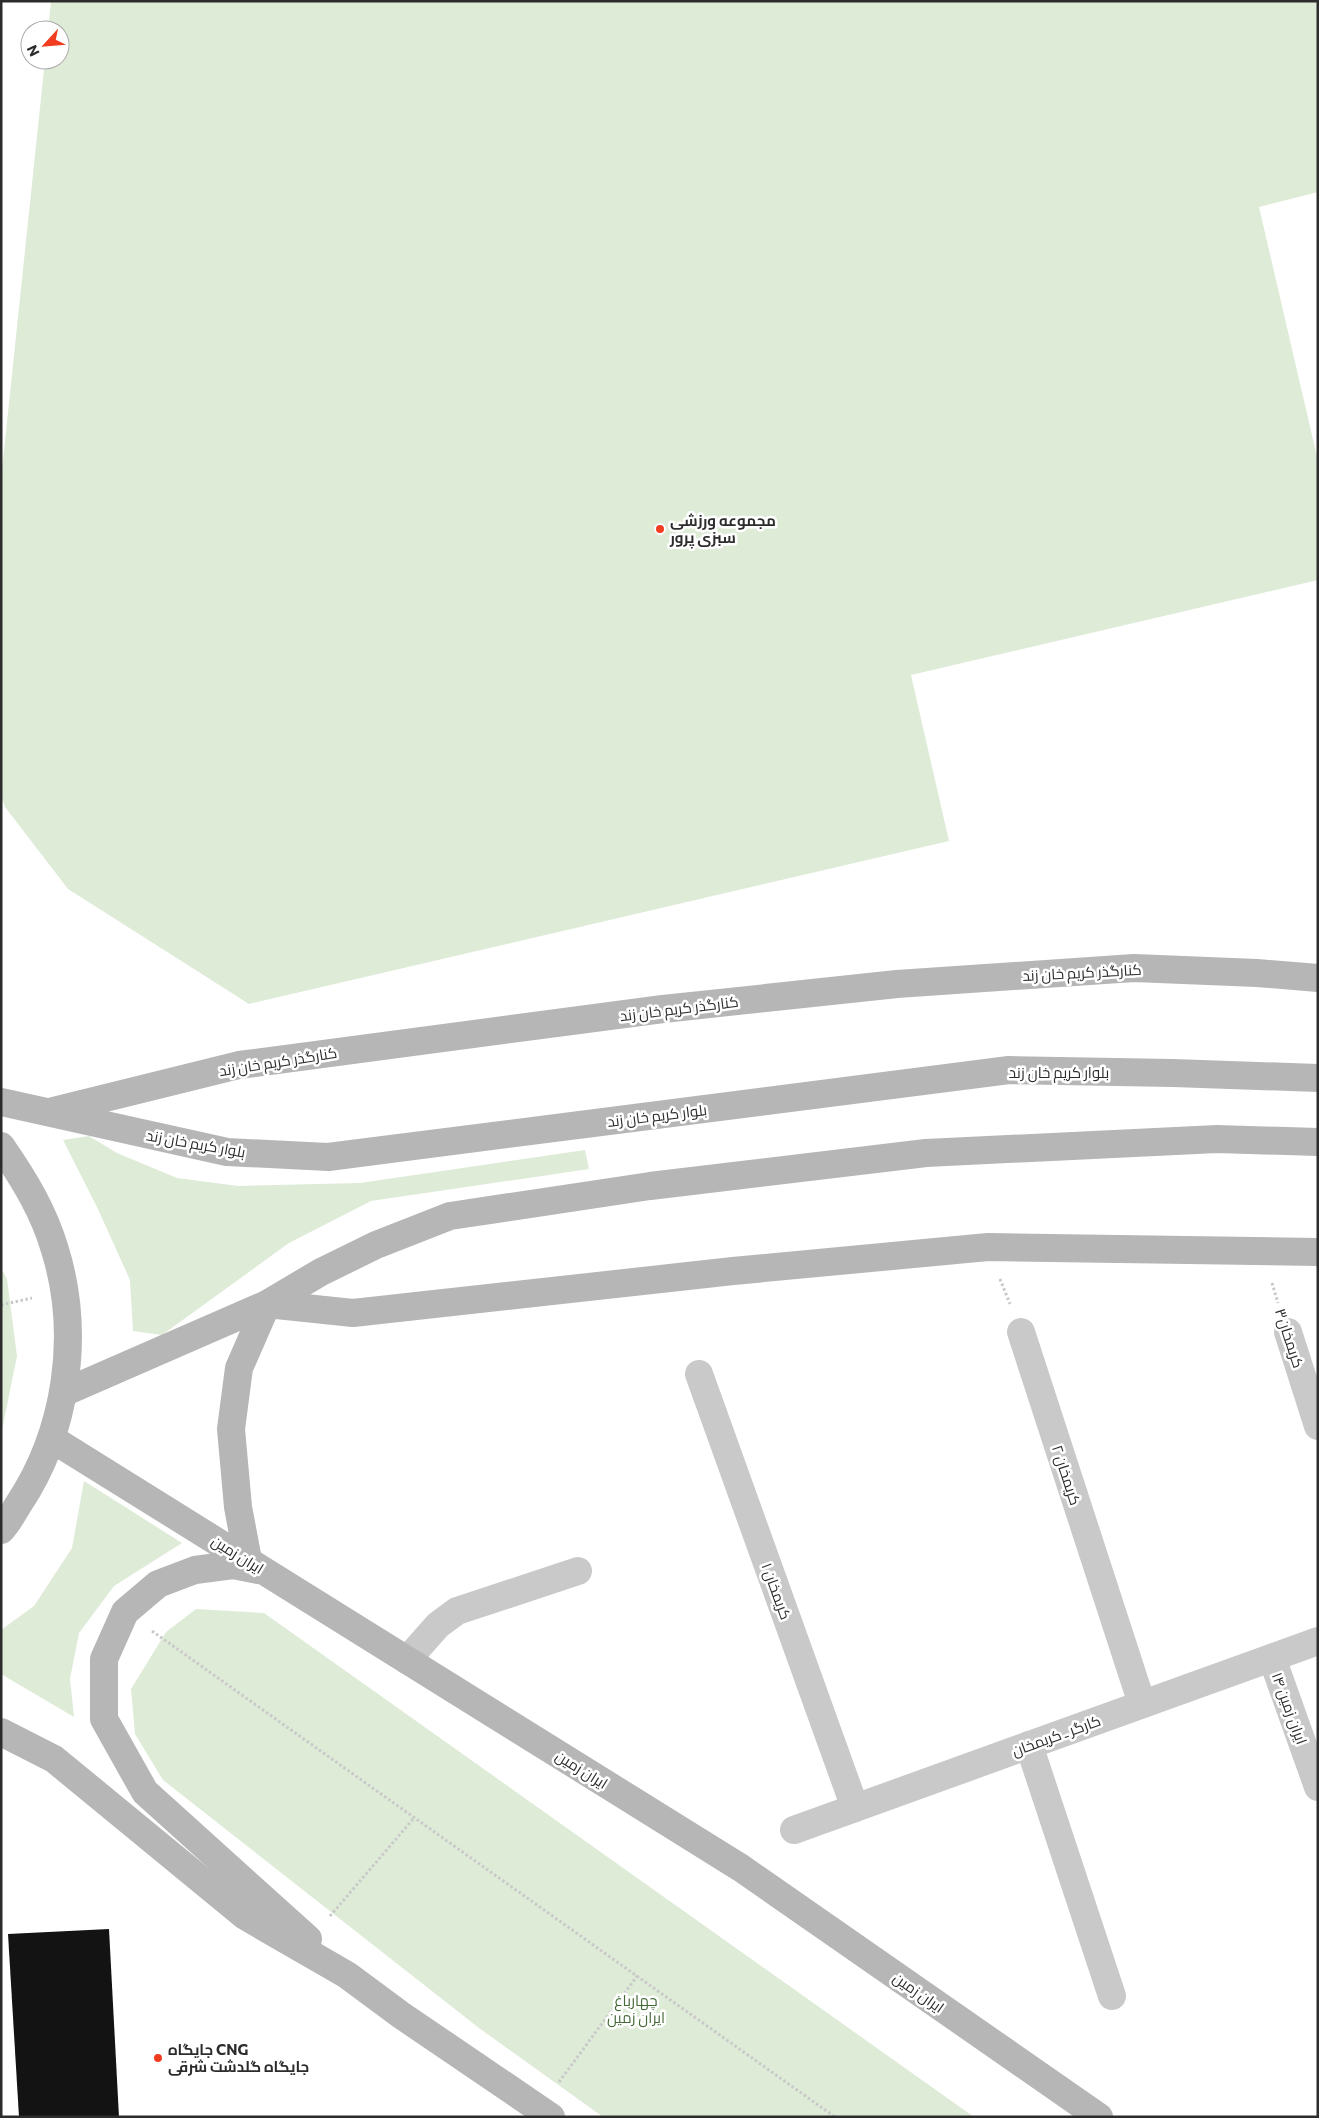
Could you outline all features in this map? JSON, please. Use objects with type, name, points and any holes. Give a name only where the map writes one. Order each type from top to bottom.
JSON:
[{"type":"main road","name":"کنارگذر کریم خان زند","points":[[48,1112],[239,1065],[663,1009],[887,985],[1134,968],[1258,973],[1318,978]]},
{"type":"main road","name":"بلوار کریم خان زند","points":[[1,1102],[227,1152],[328,1157],[1008,1070],[1318,1078]]},
{"type":"main road","points":[[63,1393],[267,1304],[321,1272],[376,1245],[450,1216],[650,1186],[926,1153],[1218,1139],[1318,1142]]},
{"type":"main road","points":[[1,1146],[42,1212],[56,1251],[64,1291],[68,1342],[63,1393],[52,1439],[32,1485],[1,1530]]},
{"type":"main road","points":[[267,1304],[354,1313],[733,1271],[988,1247],[1318,1252]]},
{"type":"main road","points":[[267,1304],[239,1368],[231,1429],[238,1507],[257,1566],[233,1565],[195,1570],[158,1584],[125,1612],[104,1659],[104,1719],[145,1792],[347,1975]]},
{"type":"main road","name":"ایران زمین","points":[[52,1439],[741,1868],[1099,2117]]},
{"type":"main road","points":[[1,1732],[54,1759],[245,1916],[347,1975],[401,2015],[545,2113]]},
{"type":"street","name":"کریمخان ۲","points":[[1021,1332],[1142,1704]]},
{"type":"street","name":"کریمخان۳","points":[[1288,1332],[1318,1426]]},
{"type":"street","name":"کریمخان ۱","points":[[698,1374],[855,1808]]},
{"type":"street","points":[[407,1660],[438,1625],[457,1611],[578,1572]]},
{"type":"street","name":"کارگر ـ کریمخان","points":[[794,1830],[1318,1641]]},
{"type":"street","name":"ایران زمین ۱۴","points":[[1272,1658],[1318,1787]]},
{"type":"street","points":[[1029,1745],[1112,1996]]},
{"type":"path","points":[[988,1247],[1021,1332]]},
{"type":"path","name":"کریمخان۳","points":[[1261,1251],[1288,1332]]},
{"type":"path","points":[[125,1612],[835,2117]]},
{"type":"path","points":[[310,1940],[414,1818]]},
{"type":"path","points":[[545,2113],[637,1976]]},
{"type":"green space","name":"مجموعه ورزشی سبزی پرور","points":[[51,1],[1318,1],[1318,192],[1259,207],[1318,461],[1318,580],[911,675],[949,841],[249,1004],[68,889],[5,807],[1,795],[1,479],[44,70],[70,70],[70,20],[49,20]]},
{"type":"green space","points":[[89,1136],[117,1153],[177,1178],[238,1186],[360,1183],[585,1150],[589,1169],[371,1201],[289,1243],[162,1335],[133,1331],[130,1280],[97,1207],[63,1140]]},
{"type":"green space","points":[[1,1268],[7,1279],[17,1356],[1,1435]]},
{"type":"green space","points":[[84,1481],[182,1543],[114,1586],[79,1633],[70,1679],[74,1717],[1,1674],[1,1630],[34,1606],[72,1548]]},
{"type":"green space","name":"چهارباغ ایران زمین","points":[[196,1609],[264,1613],[974,2117],[603,2117],[479,2028],[163,1780],[135,1734],[131,1689],[166,1632]]},
{"type":"building","points":[[109,1929],[119,2117],[19,2117],[8,1934]]},
{"type":"place","name":"مجموعه ورزشی سبزی پرور","points":[[660,529]]},
{"type":"place","name":"جایگاه CNG جایگاه گلدشت شرقی","points":[[158,2058]]}]
